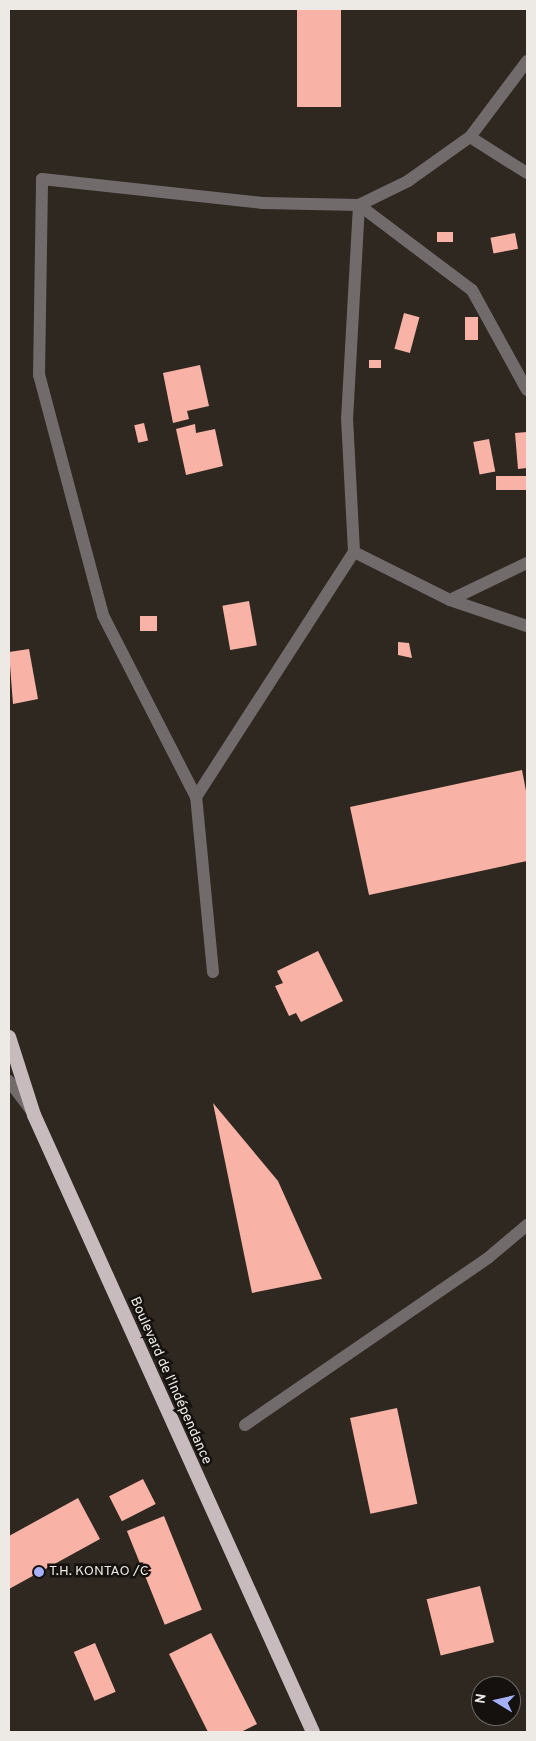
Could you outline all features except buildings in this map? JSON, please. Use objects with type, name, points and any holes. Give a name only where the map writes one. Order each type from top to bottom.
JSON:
[{"type":"highway","name":"Boulevard de l'Indépendance","points":[[9,1037],[34,1114],[313,1732]]},
{"type":"street","points":[[213,972],[196,797],[103,615],[39,375],[42,179],[263,203],[359,205],[408,181],[470,137],[527,61]]},
{"type":"street","points":[[470,137],[527,173]]},
{"type":"street","points":[[359,205],[472,290],[527,390]]},
{"type":"street","points":[[196,797],[354,552],[347,418],[359,205]]},
{"type":"street","points":[[354,552],[450,600],[527,626]]},
{"type":"street","points":[[450,600],[527,563]]},
{"type":"street","points":[[9,1081],[34,1114]]},
{"type":"street","points":[[245,1425],[488,1258],[527,1225]]},
{"type":"place","name":"T.H. KONTAO /C","points":[[39,1572]]}]
